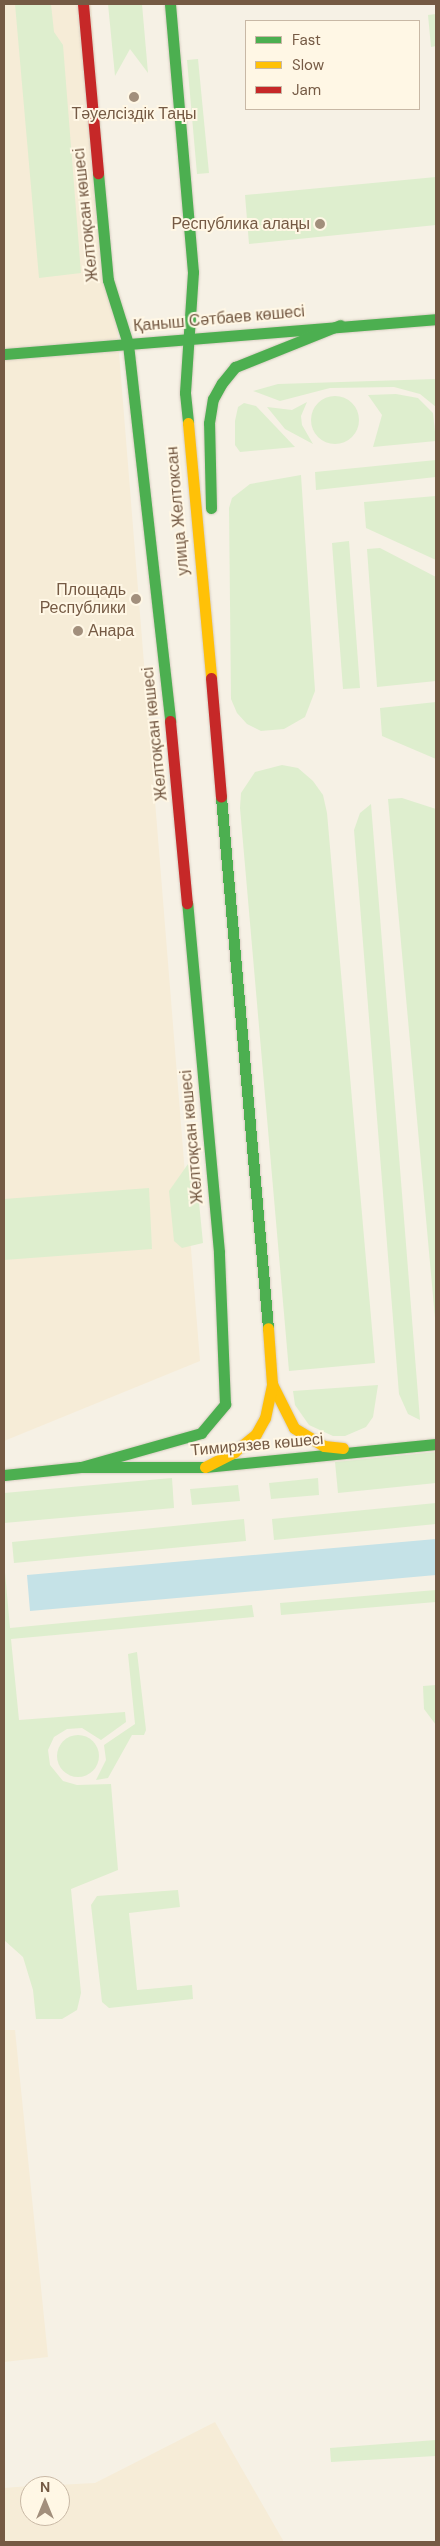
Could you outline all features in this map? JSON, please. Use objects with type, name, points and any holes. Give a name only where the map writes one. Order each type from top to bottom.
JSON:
[{"type":"street","name":"Желтоқсан көшесі","points":[[83,4],[108,280],[128,344],[178,758],[219,1252],[226,1386],[225,1404],[216,1420],[200,1433],[179,1440]]},
{"type":"street","points":[[170,4],[192,272],[189,338]]},
{"type":"street","name":"Қаныш Сәтбаев көшесі","points":[[4,354],[340,325],[436,319]]},
{"type":"street","points":[[205,1467],[234,1452],[256,1434],[265,1418],[272,1384],[253,1147],[211,756],[208,682],[211,523],[209,423],[213,399],[222,383],[236,367],[340,325]]},
{"type":"street","name":"улица Желтоксан","points":[[189,338],[184,393],[208,682]]},
{"type":"street","points":[[272,1384],[294,1428],[308,1439],[324,1446],[375,1451]]},
{"type":"street","name":"Тимирязев көшесі","points":[[80,1467],[179,1440]]},
{"type":"street","name":"Тимирязев көшесі","points":[[4,1475],[80,1467],[205,1467],[436,1444]]},
{"type":"shaded area","points":[[4,4],[91,4],[200,1361],[4,1441]]},
{"type":"shaded area","points":[[4,2030],[15,2030],[48,2357],[4,2362]]},
{"type":"shaded area","points":[[215,2422],[284,2542],[4,2542],[4,2488],[20,2487],[20,2526],[70,2526],[70,2484],[95,2483]]},
{"type":"green space","points":[[15,4],[51,4],[54,32],[63,45],[81,273],[39,278]]},
{"type":"green space","points":[[108,4],[142,4],[148,73],[130,49],[115,76]]},
{"type":"green space","points":[[436,14],[436,46],[431,47],[428,15]]},
{"type":"green space","points":[[198,59],[209,173],[197,174],[187,60]]},
{"type":"green space","points":[[436,177],[436,225],[249,244],[245,195]]},
{"type":"green space","points":[[436,379],[436,407],[420,394],[394,387],[330,388],[280,401],[253,391],[278,384]]},
{"type":"green space","points":[[396,394],[418,398],[433,413],[436,441],[373,447],[382,415],[368,395]]},
{"type":"green space","points":[[330,396],[340,396],[352,403],[359,415],[359,425],[352,437],[340,444],[330,444],[322,440],[315,433],[311,425],[311,415],[315,407],[322,400]]},
{"type":"green space","points":[[307,402],[301,416],[302,425],[313,444],[285,429],[267,407],[292,410]]},
{"type":"green space","points":[[244,403],[256,406],[295,447],[240,452],[235,445],[235,421],[238,407]]},
{"type":"green space","points":[[436,460],[436,477],[316,490],[315,472]]},
{"type":"green space","points":[[301,475],[315,691],[305,717],[284,729],[261,731],[247,724],[237,713],[231,699],[229,508],[232,498],[250,484]]},
{"type":"green space","points":[[436,496],[436,560],[366,528],[364,502]]},
{"type":"green space","points":[[349,541],[360,688],[343,689],[332,543]]},
{"type":"green space","points":[[380,548],[436,577],[436,681],[377,687],[367,549]]},
{"type":"green space","points":[[436,702],[436,759],[382,736],[380,708]]},
{"type":"green space","points":[[282,765],[298,768],[313,781],[323,795],[327,813],[375,1363],[289,1371],[240,808],[241,793],[255,772]]},
{"type":"green space","points":[[402,798],[436,809],[436,1329],[388,799]]},
{"type":"green space","points":[[371,804],[420,1420],[408,1414],[399,1394],[354,830],[360,813]]},
{"type":"green space","points":[[188,1164],[196,1172],[203,1243],[182,1248],[174,1241],[169,1191]]},
{"type":"green space","points":[[149,1188],[152,1249],[4,1260],[4,1199]]},
{"type":"green space","points":[[378,1385],[373,1417],[366,1427],[345,1436],[333,1436],[309,1425],[295,1405],[293,1391]]},
{"type":"green space","points":[[436,1452],[436,1483],[338,1493],[335,1462]]},
{"type":"green space","points":[[172,1478],[174,1508],[4,1523],[4,1493]]},
{"type":"green space","points":[[318,1478],[319,1495],[271,1499],[269,1483]]},
{"type":"green space","points":[[238,1485],[240,1501],[192,1505],[190,1489]]},
{"type":"green space","points":[[436,1503],[436,1524],[274,1540],[272,1519]]},
{"type":"green space","points":[[244,1519],[246,1541],[14,1563],[12,1542]]},
{"type":"green space","points":[[4,1561],[10,1628],[252,1605],[254,1617],[11,1639],[19,1720],[125,1712],[126,1722],[101,1740],[82,1728],[67,1729],[54,1737],[48,1750],[50,1765],[63,1781],[77,1785],[111,1784],[118,1870],[71,1889],[81,1993],[77,2010],[62,2019],[36,2019],[33,1990],[23,1957],[4,1940]]},
{"type":"green space","points":[[436,1590],[436,1602],[281,1615],[280,1603]]},
{"type":"green space","points":[[137,1652],[146,1730],[144,1735],[132,1735],[108,1778],[96,1780],[106,1760],[104,1745],[135,1724],[128,1654]]},
{"type":"green space","points":[[436,1685],[436,1725],[424,1709],[423,1686]]},
{"type":"green space","points":[[74,1735],[82,1735],[93,1741],[99,1756],[93,1771],[82,1777],[74,1777],[63,1771],[57,1760],[57,1752],[63,1741]]},
{"type":"green space","points":[[178,1890],[180,1907],[129,1913],[137,1990],[192,1985],[193,1999],[109,2008],[102,2002],[91,1905],[97,1896]]},
{"type":"green space","points":[[436,2440],[436,2456],[331,2462],[330,2448]]},
{"type":"water","points":[[436,1539],[436,1575],[30,1611],[27,1575]]},
{"type":"traffic: fast","points":[[170,4],[193,272],[185,393],[188,423]]},
{"type":"traffic: fast","points":[[98,173],[108,280],[128,344],[170,721]]},
{"type":"traffic: fast","points":[[4,354],[436,319]]},
{"type":"traffic: fast","points":[[211,508],[209,423],[213,399],[222,383],[235,367],[340,325]]},
{"type":"traffic: fast","points":[[221,797],[268,1328]]},
{"type":"traffic: fast","points":[[81,1467],[201,1433],[225,1404],[219,1252],[187,903]]},
{"type":"traffic: fast","points":[[4,1475],[81,1467],[205,1467],[436,1444]]},
{"type":"traffic: slow","points":[[188,423],[211,678]]},
{"type":"traffic: slow","points":[[205,1467],[234,1452],[256,1434],[265,1418],[272,1384],[268,1328]]},
{"type":"traffic: slow","points":[[272,1384],[294,1428],[324,1446],[343,1448]]},
{"type":"traffic: jam","points":[[83,4],[98,173]]},
{"type":"traffic: jam","points":[[211,678],[221,797]]},
{"type":"traffic: jam","points":[[170,721],[187,903]]},
{"type":"place","name":"Тәуелсіздік Таңы","points":[[134,97]]},
{"type":"place","name":"Республика алаңы","points":[[320,224]]},
{"type":"place","name":"Площадь Республики","points":[[136,599]]},
{"type":"place","name":"Анара","points":[[78,631]]}]
